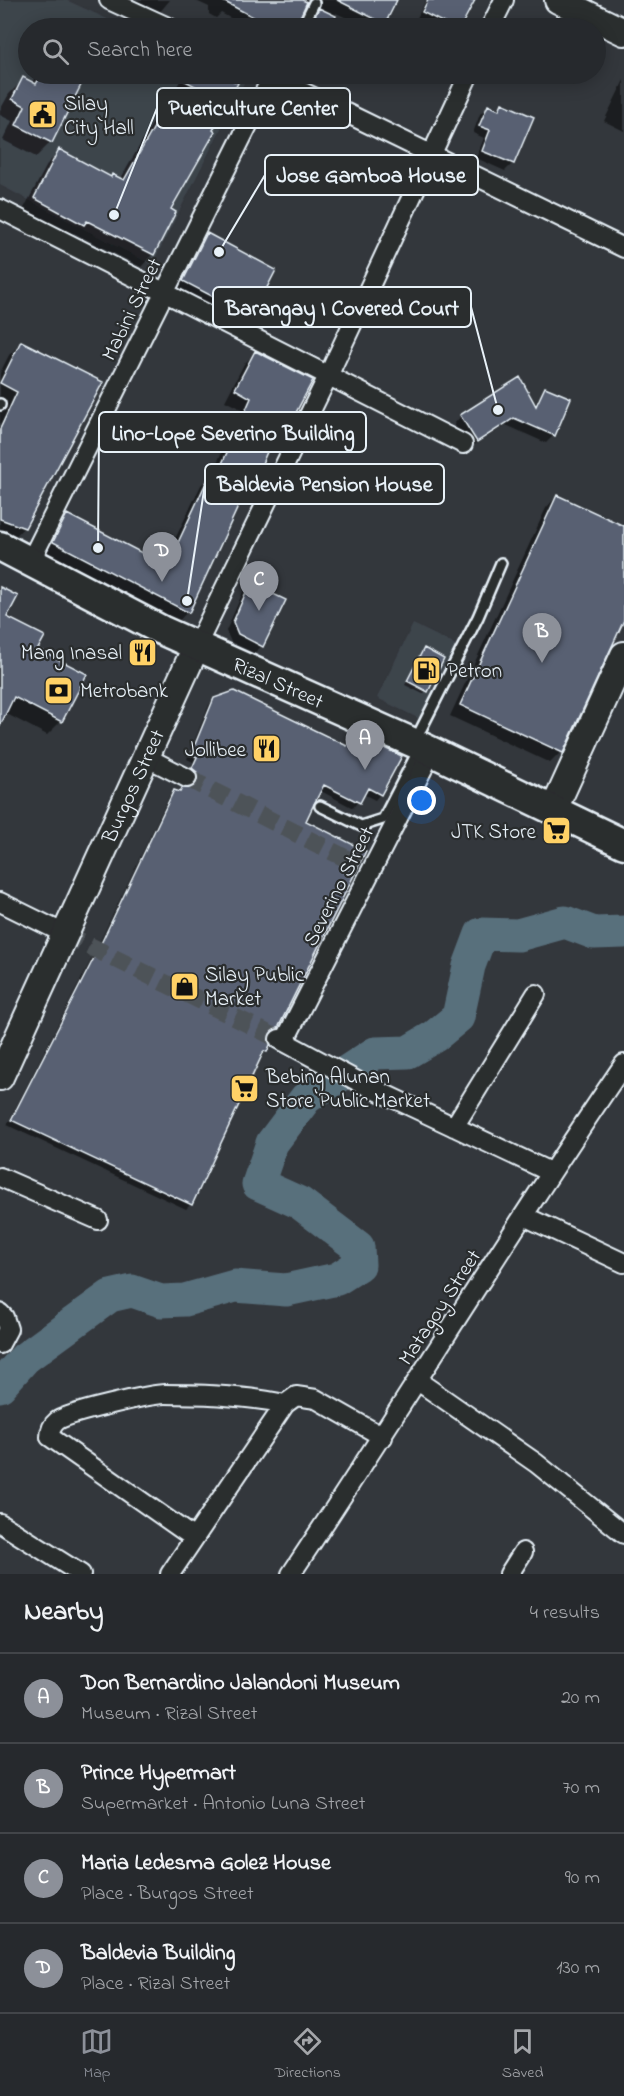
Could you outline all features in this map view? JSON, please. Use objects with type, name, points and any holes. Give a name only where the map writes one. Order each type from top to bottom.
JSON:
[{"type":"main road","name":"Rizal Street","points":[[0,546],[196,646],[422,747],[624,844]]},
{"type":"street","points":[[109,0],[148,18]]},
{"type":"street","points":[[495,18],[504,0]]},
{"type":"street","points":[[558,0],[595,18]]},
{"type":"street","points":[[606,23],[624,32]]},
{"type":"street","name":"Mabini Street","points":[[30,562],[271,84]]},
{"type":"street","points":[[291,84],[624,248]]},
{"type":"street","name":"Burgos Street","points":[[0,1077],[196,646],[329,374],[464,84]]},
{"type":"street","points":[[0,209],[464,444]]},
{"type":"street","points":[[554,809],[624,655]]},
{"type":"street","name":"Severino Street","points":[[422,747],[282,1040],[359,1082],[454,1127]]},
{"type":"street","points":[[146,757],[187,778]]},
{"type":"street","points":[[0,902],[65,934]]},
{"type":"street","points":[[536,994],[454,1127],[550,1173]]},
{"type":"street","name":"Matagoy Street","points":[[291,1574],[383,1437],[550,1173],[624,1064]]},
{"type":"street","points":[[0,1177],[98,1220]]},
{"type":"street","points":[[524,1216],[624,1263]]},
{"type":"street","points":[[0,1313],[8,1329],[0,1344]]},
{"type":"street","points":[[418,1381],[536,1463],[624,1534]]},
{"type":"street","points":[[194,1538],[50,1437],[51,1427],[58,1420],[77,1413],[164,1394],[243,1398],[285,1404]]},
{"type":"street","points":[[170,1574],[285,1404],[296,1396],[316,1399],[383,1437]]},
{"type":"street","points":[[0,1523],[81,1574]]},
{"type":"street","points":[[509,1574],[523,1552]]},
{"type":"lane","points":[[307,18],[314,3]]},
{"type":"lane","points":[[320,806],[361,826],[383,819],[422,747],[501,563]]},
{"type":"shaded area","points":[[0,0],[66,0],[105,18],[18,18],[18,84],[243,84],[152,265],[0,185]]},
{"type":"shaded area","name":"Petron","points":[[413,624],[460,647],[424,721],[377,698]]},
{"type":"building","points":[[221,0],[302,0],[307,2],[300,18],[255,18]]},
{"type":"building","points":[[337,0],[397,0],[388,18],[373,18]]},
{"type":"building","points":[[428,0],[475,0],[465,18],[434,18],[422,12]]},
{"type":"building","points":[[319,8],[336,16],[335,18],[314,18]]},
{"type":"building","name":"Silay City Hall","points":[[20,84],[82,84],[52,143],[16,125],[25,106],[12,99]]},
{"type":"building","points":[[191,84],[237,84],[213,130],[215,132],[171,209],[176,212],[154,255],[87,221],[84,225],[34,198],[59,149],[111,177],[112,174],[124,180],[165,108],[185,121],[201,89]]},
{"type":"building","points":[[502,103],[534,117],[514,164],[482,151],[490,130],[479,126],[488,105],[499,110]]},
{"type":"building","points":[[207,233],[276,270],[258,305],[233,292],[227,304],[183,281]]},
{"type":"building","points":[[21,341],[103,382],[25,528],[0,519],[0,429],[17,392],[0,383]]},
{"type":"building","points":[[255,351],[313,380],[292,420],[283,415],[254,482],[250,481],[189,613],[53,542],[67,514],[167,566],[211,472],[217,475],[251,398],[235,389]]},
{"type":"building","points":[[520,377],[536,406],[545,387],[571,398],[555,436],[514,418],[477,442],[460,415]]},
{"type":"building","points":[[557,495],[624,526],[624,620],[563,753],[460,705]]},
{"type":"building","points":[[250,583],[286,600],[263,647],[238,634],[233,622]]},
{"type":"building","points":[[0,587],[18,596],[7,617],[45,636],[38,649],[87,674],[62,722],[14,697],[0,726]]},
{"type":"building","name":"Petron","points":[[424,648],[444,659],[428,692],[407,681]]},
{"type":"building","name":"Silay Public Market","points":[[234,691],[347,746],[353,734],[402,756],[381,795],[368,788],[360,803],[324,785],[306,821],[366,851],[278,1028],[269,1034],[270,1045],[267,1052],[264,1051],[192,1205],[11,1120],[97,952],[174,790],[180,792],[182,788],[193,788],[197,783],[197,772],[192,768],[197,757],[191,754],[214,698]]},
{"type":"waterway","points":[[0,1386],[25,1358],[110,1296],[132,1291],[161,1301],[185,1300],[235,1286],[286,1290],[337,1279],[359,1265],[358,1247],[300,1203],[258,1184],[272,1143],[306,1098],[375,1053],[408,1052],[435,1036],[458,1017],[469,966],[481,934],[518,935],[565,922],[594,933],[624,932]]},
{"type":"tunnel","points":[[187,778],[359,865]]},
{"type":"tunnel","points":[[65,934],[279,1039]]},
{"type":"place","name":"Silay City Hall","points":[[43,115]]},
{"type":"place","name":"Puericulture Center","points":[[114,215]]},
{"type":"place","name":"Jose Gamboa House","points":[[219,252]]},
{"type":"place","name":"Barangay I Covered Court","points":[[498,410]]},
{"type":"place","name":"Lino-Lope Severino Building","points":[[98,548]]},
{"type":"place","name":"Baldevia Building","points":[[162,582]]},
{"type":"place","name":"Baldevia Pension House","points":[[187,601]]},
{"type":"place","name":"Maria Ledesma Golez House","points":[[259,611]]},
{"type":"place","name":"Mang Inasal","points":[[143,652]]},
{"type":"place","name":"Prince Hypermart","points":[[542,663]]},
{"type":"place","name":"Petron","points":[[426,670]]},
{"type":"place","name":"Metrobank","points":[[59,690]]},
{"type":"place","name":"Jollibee","points":[[267,749]]},
{"type":"place","name":"Don Bernardino Jalandoni Museum","points":[[365,770]]},
{"type":"place","name":"JTK Store","points":[[557,831]]},
{"type":"place","name":"Silay Public Market","points":[[184,986]]},
{"type":"place","name":"Bebing Alunan Store Public Market","points":[[245,1088]]}]
